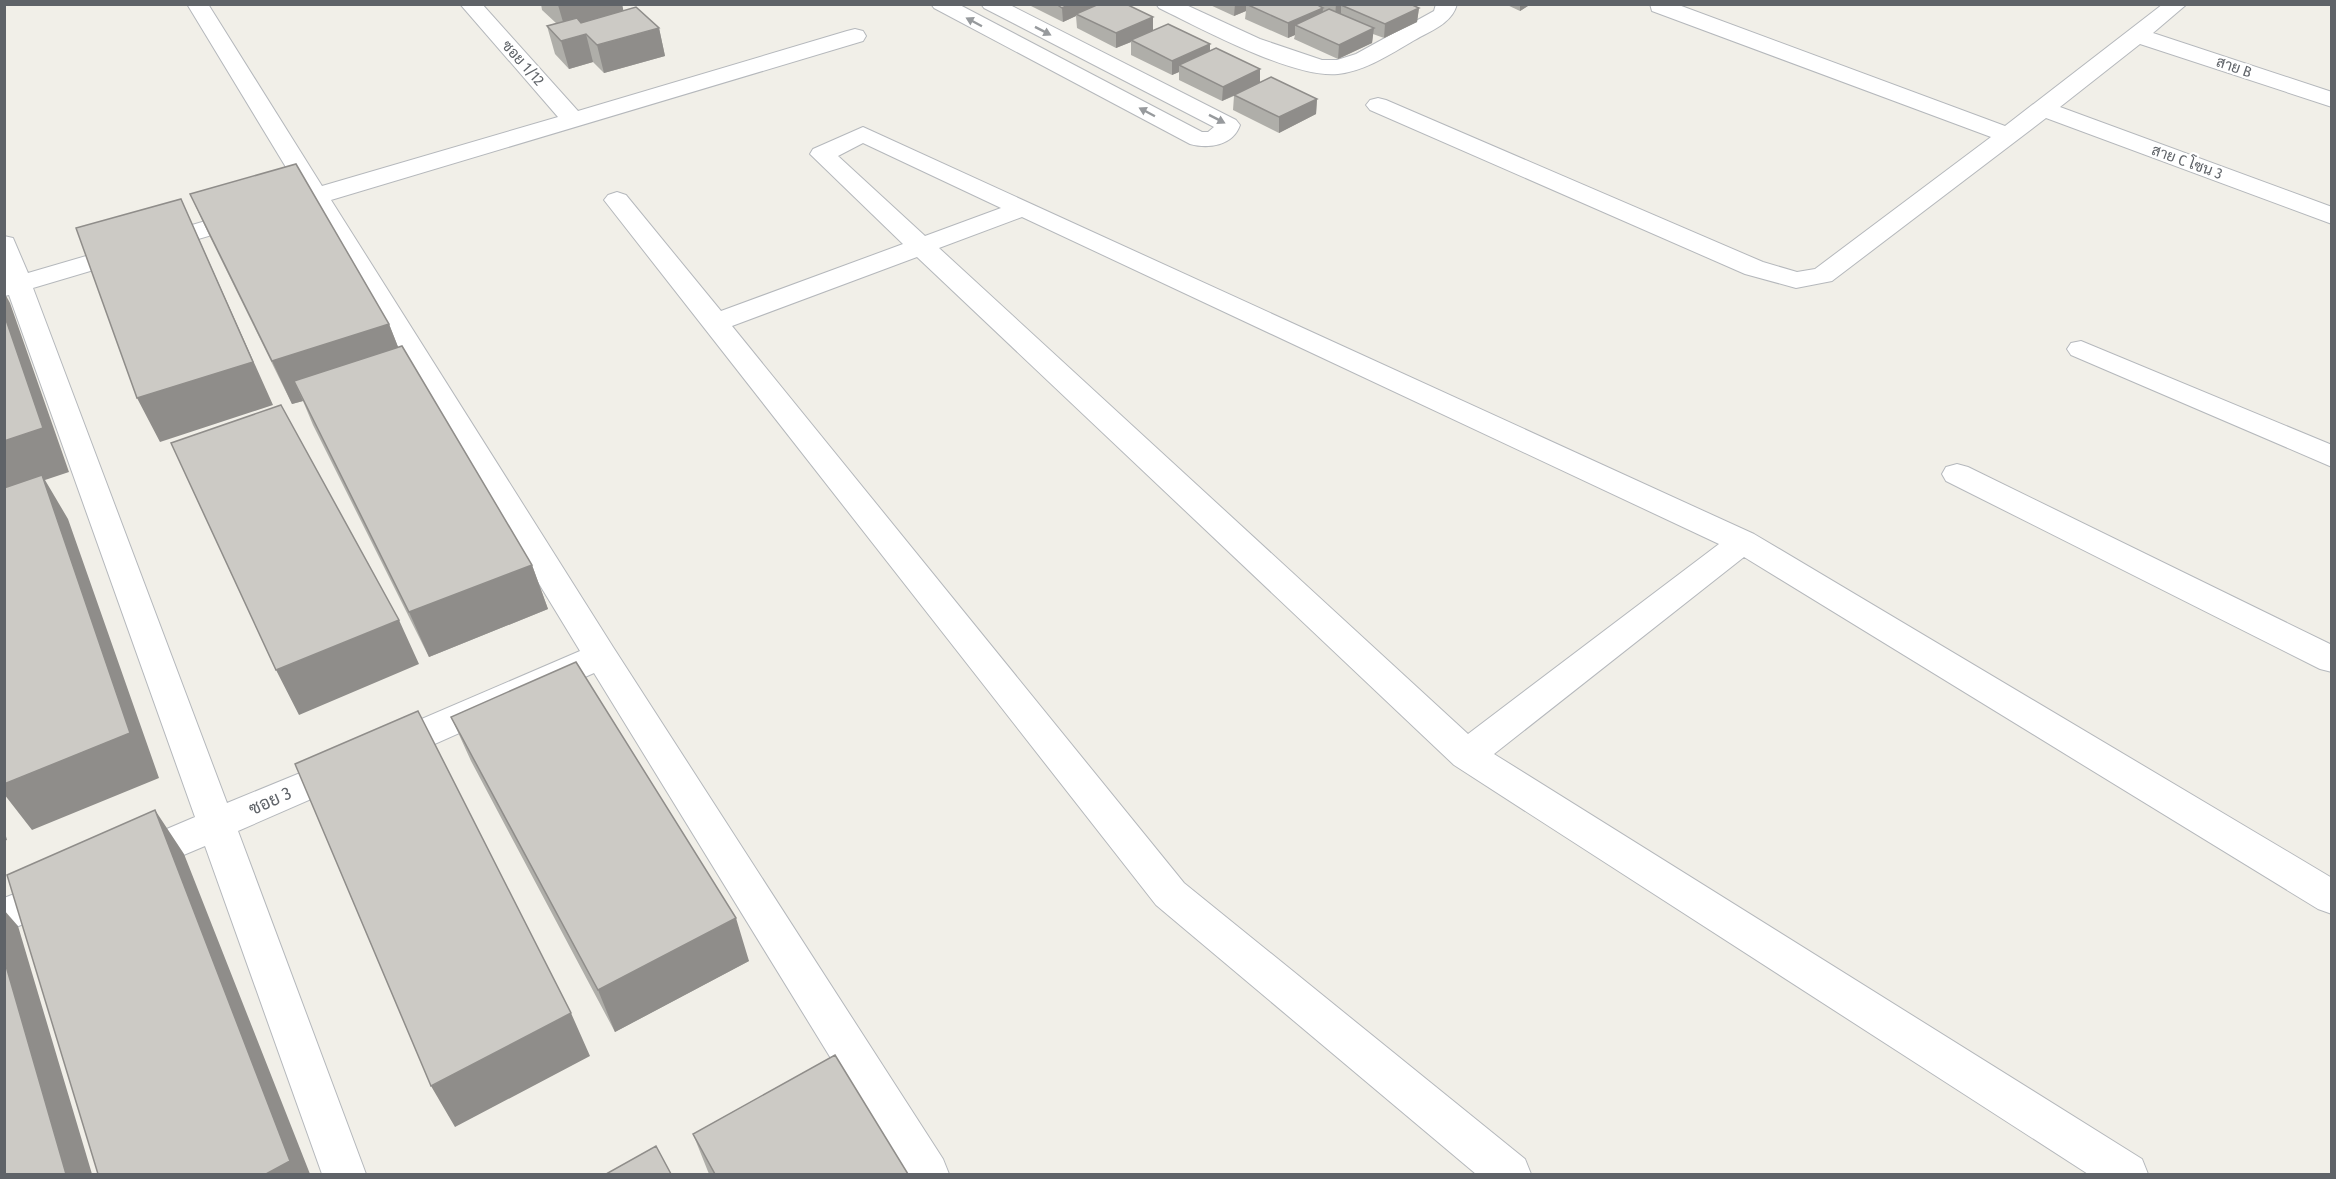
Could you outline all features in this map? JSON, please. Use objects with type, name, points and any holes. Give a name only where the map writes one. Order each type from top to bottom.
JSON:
[{"type":"street","points":[[197,4],[601,656],[927,1174]]},
{"type":"street","name":"ซอย 1/12","points":[[470,4],[575,120]]},
{"type":"street","points":[[941,4],[1198,139],[1213,139],[1227,129],[1228,125],[991,4]]},
{"type":"street","points":[[1166,4],[1299,63],[1336,67],[1358,60],[1444,14],[1447,4]]},
{"type":"street","points":[[1378,105],[1754,268],[1796,280],[1823,274],[2043,109],[2176,4]]},
{"type":"street","points":[[1660,6],[2008,135]]},
{"type":"street","name":"สาย B","points":[[2136,34],[2331,100]]},
{"type":"street","points":[[11,286],[855,36]]},
{"type":"street","name":"สาย C โซน 3","points":[[2043,109],[2331,216]]},
{"type":"street","points":[[2126,1174],[1467,755],[822,154],[863,134],[1743,542],[2331,898]]},
{"type":"street","points":[[617,200],[1170,894],[1509,1174]]},
{"type":"street","points":[[715,323],[1021,209]]},
{"type":"street","points":[[4,244],[11,286],[218,824],[345,1174]]},
{"type":"street","points":[[2081,349],[2331,457]]},
{"type":"street","points":[[1957,474],[2331,660]]},
{"type":"street","points":[[1467,755],[1743,542]]},
{"type":"street","name":"ซอย 3","points":[[4,916],[601,656]]},
{"type":"building","points":[[1056,4],[1070,4],[1062,8]]},
{"type":"building","points":[[1099,4],[1126,4],[1153,17],[1116,33],[1076,14]]},
{"type":"building","points":[[1246,4],[1316,4],[1323,8],[1288,23]]},
{"type":"building","points":[[1410,4],[1419,8],[1385,24],[1341,5]]},
{"type":"building","points":[[636,7],[659,28],[597,45],[586,34],[561,41],[547,26],[577,18],[581,23]]},
{"type":"building","points":[[1329,9],[1374,28],[1339,45],[1295,25]]},
{"type":"building","points":[[1168,24],[1210,44],[1172,61],[1131,40]]},
{"type":"building","points":[[1216,48],[1260,69],[1223,87],[1179,65]]},
{"type":"building","points":[[1271,77],[1317,99],[1279,117],[1234,95]]},
{"type":"building","points":[[296,164],[389,324],[272,361],[190,194]]},
{"type":"building","points":[[181,199],[253,362],[137,398],[76,228]]},
{"type":"building","points":[[4,314],[43,428],[4,441]]},
{"type":"building","points":[[402,346],[532,565],[409,612],[294,381]]},
{"type":"building","points":[[281,405],[399,620],[276,670],[171,443]]},
{"type":"building","points":[[42,475],[130,733],[4,784],[4,488]]},
{"type":"building","points":[[576,662],[736,918],[598,990],[451,717]]},
{"type":"building","points":[[418,711],[571,1013],[431,1086],[295,764]]},
{"type":"building","points":[[155,810],[290,1161],[266,1174],[98,1174],[7,875]]},
{"type":"building","points":[[4,959],[66,1174],[4,1174]]},
{"type":"building","points":[[835,1055],[908,1174],[715,1174],[693,1134]]},
{"type":"building","points":[[656,1146],[671,1174],[606,1174]]}]
